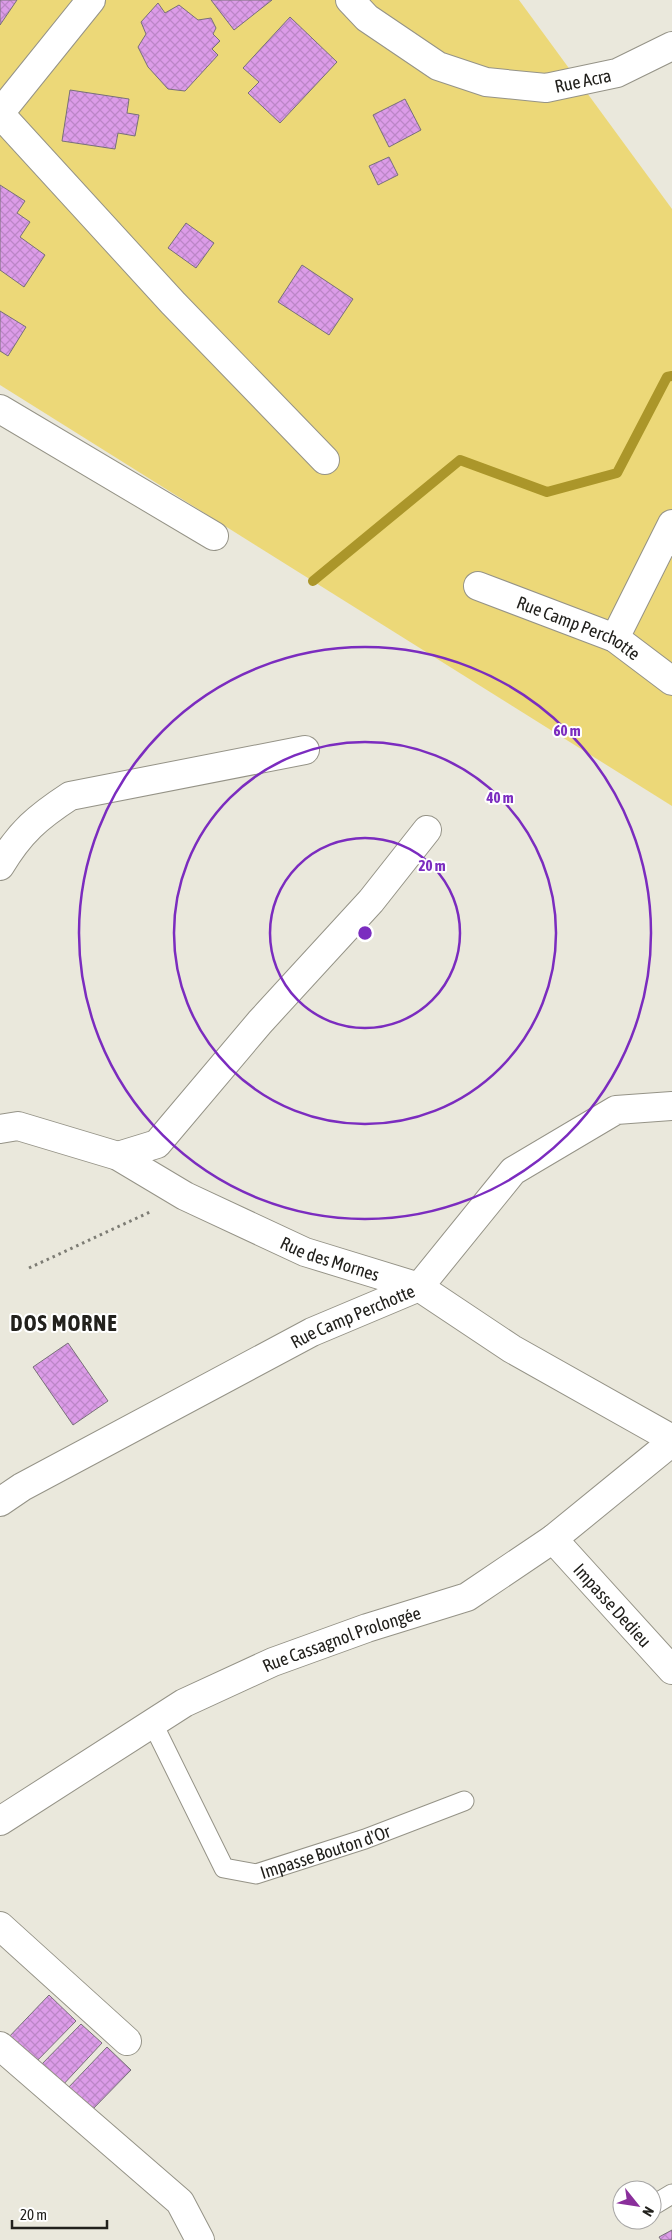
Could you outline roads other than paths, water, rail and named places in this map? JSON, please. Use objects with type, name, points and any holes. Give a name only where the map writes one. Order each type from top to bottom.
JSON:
[{"type":"street","points":[[91,0],[0,113],[174,303],[325,460]]},
{"type":"street","name":"Rue Acra","points":[[350,0],[367,18],[438,66],[486,82],[546,88],[617,73],[672,46]]},
{"type":"street","points":[[0,409],[214,536]]},
{"type":"street","points":[[615,638],[672,524]]},
{"type":"street","name":"Rue Camp Perchotte","points":[[478,586],[615,638],[672,681]]},
{"type":"street","points":[[0,866],[11,847],[38,817],[70,796],[305,750]]},
{"type":"street","points":[[118,1156],[157,1144],[260,1022],[371,901],[427,830]]},
{"type":"street","name":"Rue Camp Perchotte","points":[[0,1502],[22,1487],[312,1332],[419,1287],[513,1171],[616,1110],[672,1106]]},
{"type":"street","name":"Rue des Mornes","points":[[6,1123],[118,1156],[185,1196],[304,1252],[419,1287],[512,1349],[672,1440]]},
{"type":"street","name":"Rue Cassagnol Prolongée","points":[[0,1821],[184,1703],[273,1662],[367,1628],[466,1596],[553,1539],[672,1440]]},
{"type":"street","name":"Impasse Dedieu","points":[[553,1539],[672,1670]]},
{"type":"street","points":[[0,1926],[127,2041]]},
{"type":"street","points":[[0,2046],[180,2202],[200,2240]]},
{"type":"lane","name":"Impasse Bouton d'Or","points":[[152,1722],[224,1868],[256,1874],[365,1840],[464,1800]]},
{"type":"waterway","points":[[313,581],[460,460],[547,492],[617,473],[667,377],[672,376]]},
{"type":"district","name":"DOS MORNE","points":[[64,1323]]}]
